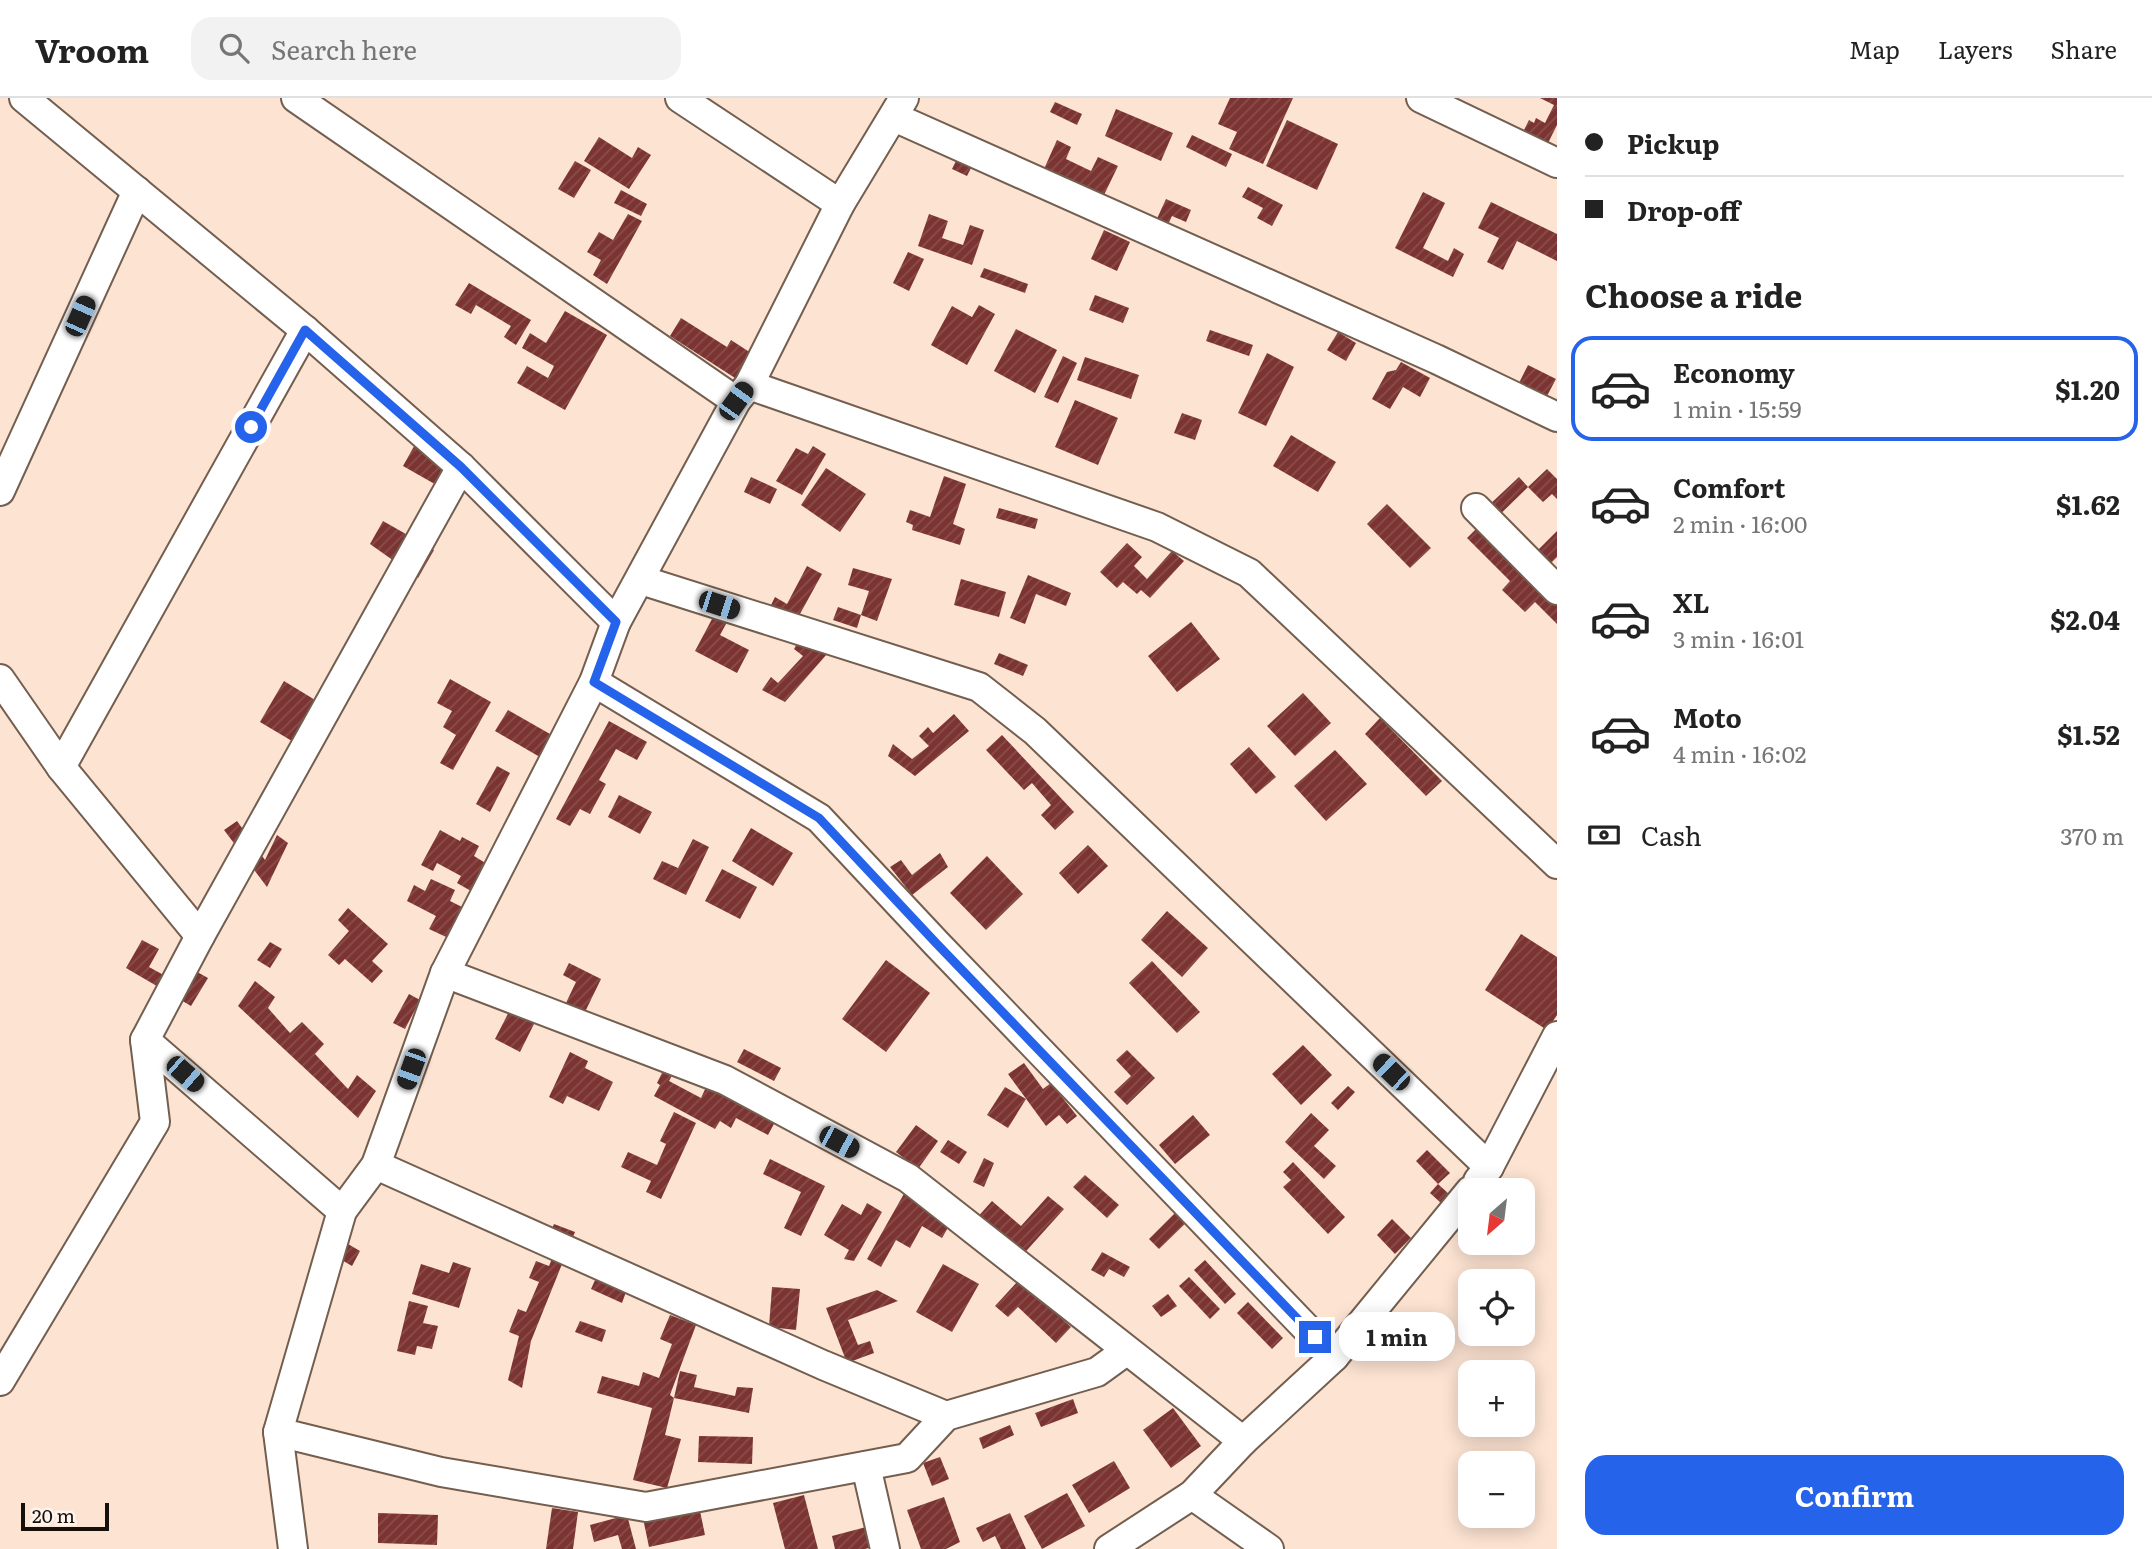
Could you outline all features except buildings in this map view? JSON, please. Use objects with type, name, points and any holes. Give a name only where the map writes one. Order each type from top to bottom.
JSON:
[{"type":"street","points":[[24,98],[305,330],[461,467],[616,622]]},
{"type":"street","points":[[296,98],[742,393],[1157,527],[1249,573],[1557,864]]},
{"type":"street","points":[[680,98],[840,204]]},
{"type":"street","points":[[1421,98],[1557,163]]},
{"type":"street","points":[[293,1549],[278,1432],[342,1210],[376,1165],[445,973],[594,682],[616,622],[742,393],[840,204],[899,108],[1557,417]]},
{"type":"street","points":[[0,491],[136,191]]},
{"type":"street","points":[[61,767],[305,330]]},
{"type":"street","points":[[0,1381],[155,1122],[145,1041],[461,467]]},
{"type":"street","points":[[1476,508],[1557,590]]},
{"type":"street","points":[[641,580],[979,687],[1035,731],[1489,1167]]},
{"type":"street","points":[[0,679],[61,767],[201,936]]},
{"type":"street","points":[[594,682],[819,818],[1334,1357]]},
{"type":"street","points":[[445,973],[724,1080],[908,1178],[1243,1441]]},
{"type":"street","points":[[1480,1178],[1489,1167],[1557,1036]]},
{"type":"street","points":[[145,1041],[342,1210]]},
{"type":"street","points":[[376,1165],[823,1365],[946,1416]]},
{"type":"street","points":[[1113,1547],[1192,1495],[1243,1441],[1334,1357],[1458,1206]]},
{"type":"street","points":[[278,1432],[441,1472],[646,1507],[907,1458],[946,1416],[1097,1373],[1126,1351]]},
{"type":"street","points":[[866,1466],[885,1549]]},
{"type":"street","points":[[1192,1495],[1269,1549]]},
{"type":"route","points":[[251,427],[305,330],[461,467],[616,622],[594,682],[819,818],[1315,1337]]}]
